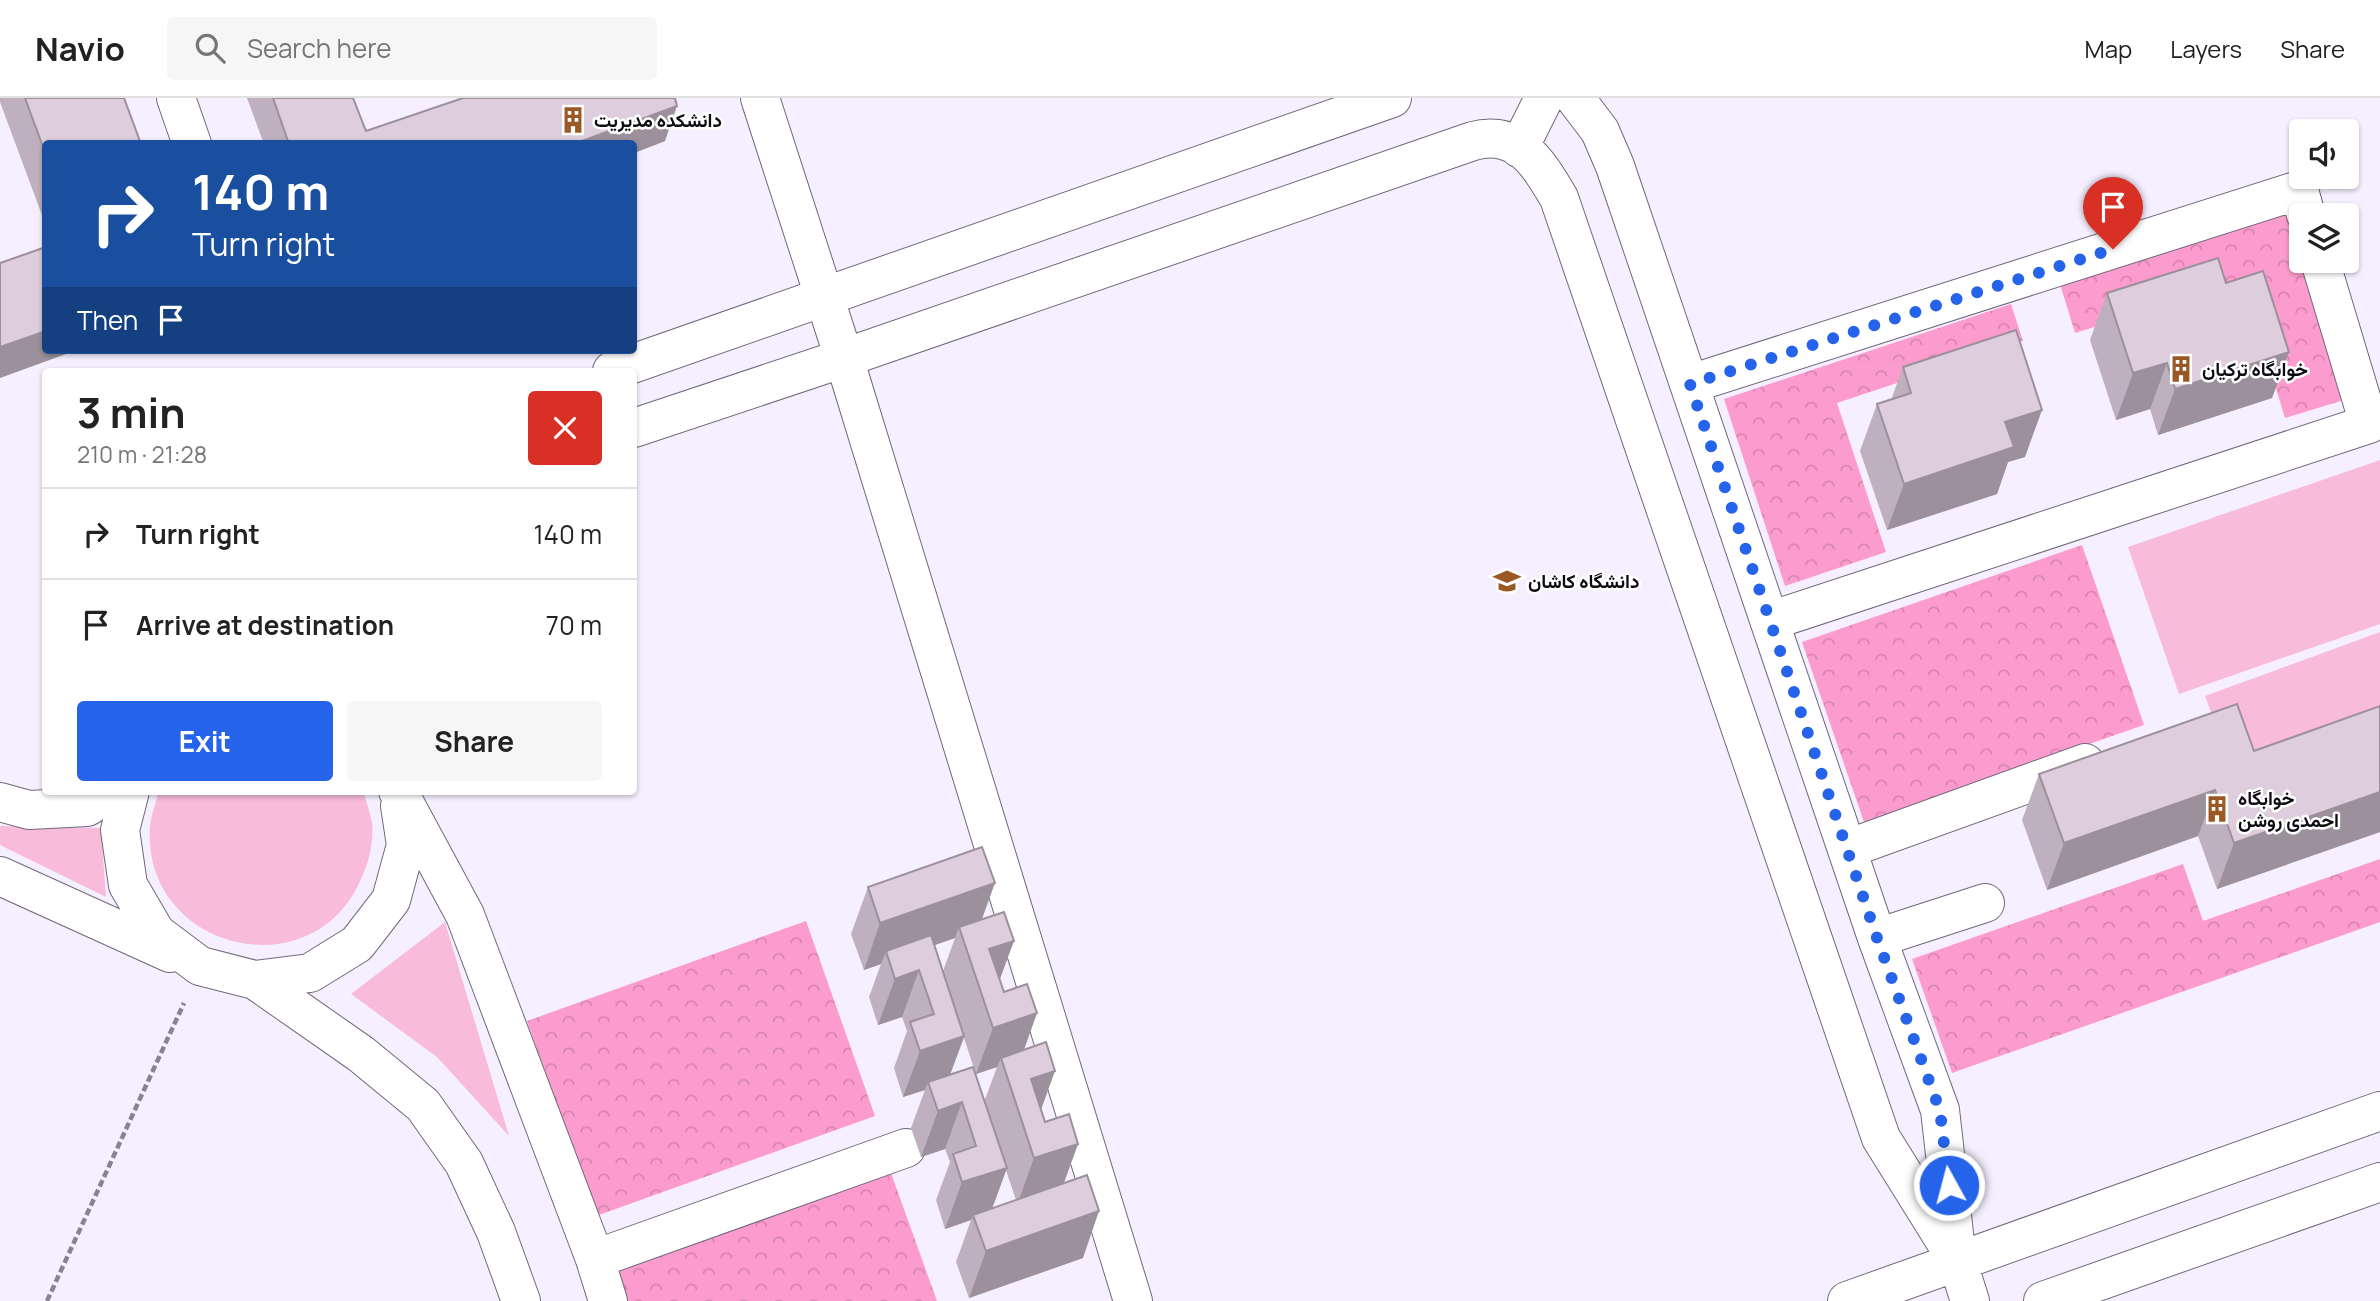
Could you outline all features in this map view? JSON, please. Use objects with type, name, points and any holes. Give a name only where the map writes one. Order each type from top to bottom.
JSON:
[{"type":"lane","points":[[176,98],[191,140]]},
{"type":"lane","points":[[760,98],[844,359],[1133,1301]]},
{"type":"lane","points":[[620,368],[1392,98]]},
{"type":"lane","points":[[1519,148],[1544,98]]},
{"type":"lane","points":[[1575,98],[1600,131],[1615,166],[1877,938],[1940,1111],[1957,1260],[1970,1301]]},
{"type":"lane","points":[[637,427],[844,359],[1473,141],[1489,137],[1510,142],[1536,160],[1559,198],[1881,1138],[1957,1260]]},
{"type":"lane","points":[[1690,384],[2299,190],[2303,203]]},
{"type":"lane","points":[[1770,621],[2369,424],[2324,273]]},
{"type":"lane","points":[[1847,849],[2113,753]]},
{"type":"lane","points":[[0,802],[29,810],[87,807],[105,795]]},
{"type":"lane","points":[[129,795],[120,830],[128,885],[156,933],[200,966]]},
{"type":"lane","points":[[255,980],[310,972],[358,944],[391,900],[406,845],[399,795]]},
{"type":"lane","points":[[400,795],[465,915],[608,1301]]},
{"type":"lane","points":[[0,876],[200,966],[255,980],[361,1054],[423,1105],[464,1163],[496,1232],[521,1301]]},
{"type":"lane","points":[[1877,938],[1985,902]]},
{"type":"lane","points":[[1847,1301],[2380,1111]]},
{"type":"lane","points":[[594,1259],[906,1149]]},
{"type":"lane","points":[[2043,1301],[2380,1182]]},
{"type":"path","points":[[47,1301],[200,966]]},
{"type":"green space","points":[[2286,210],[2289,220],[2289,273],[2305,273],[2344,400],[2285,418],[2243,281],[2075,333],[2059,281]]},
{"type":"green space","points":[[2011,304],[2023,341],[1837,403],[1886,552],[1785,586],[1724,399]]},
{"type":"green space","points":[[2082,545],[2144,725],[1864,822],[1802,642]]},
{"type":"green space","points":[[2380,859],[2380,922],[1952,1073],[1912,959],[2183,864],[2203,921]]},
{"type":"green space","points":[[806,921],[875,1116],[596,1216],[527,1021]]},
{"type":"green space","points":[[891,1173],[937,1301],[622,1301],[612,1273]]},
{"type":"shaded area","points":[[2380,460],[2380,624],[2179,694],[2128,547]]},
{"type":"shaded area","points":[[2380,632],[2380,742],[2241,793],[2205,696]]},
{"type":"shaded area","points":[[158,795],[364,795],[371,818],[370,852],[361,879],[338,914],[307,936],[271,945],[234,941],[201,927],[173,903],[155,869],[150,827]]},
{"type":"shaded area","points":[[0,826],[101,828],[106,897],[0,845]]},
{"type":"shaded area","points":[[445,922],[509,1136],[437,1057],[351,994]]},
{"type":"building","points":[[25,98],[124,98],[140,140],[42,140],[42,144]]},
{"type":"building","points":[[273,98],[353,98],[366,131],[463,98],[675,98],[677,106],[585,140],[288,140]]},
{"type":"building","points":[[42,248],[42,332],[0,347],[0,263]]},
{"type":"building","points":[[2218,258],[2226,283],[2263,271],[2289,352],[2175,389],[2167,363],[2133,373],[2107,293]]},
{"type":"building","points":[[2016,330],[2042,410],[2005,422],[2014,447],[1904,484],[1877,404],[1911,393],[1903,367]]},
{"type":"building","points":[[2237,704],[2254,751],[2380,706],[2380,792],[2234,843],[2215,790],[2064,843],[2039,774]]},
{"type":"building","points":[[982,847],[995,883],[880,923],[868,887]]},
{"type":"building","points":[[1004,912],[1014,941],[989,949],[1004,992],[1027,984],[1037,1013],[993,1028],[959,927]]},
{"type":"building","points":[[931,935],[964,1036],[920,1051],[910,1022],[934,1014],[919,970],[895,979],[886,951]]},
{"type":"building","points":[[1046,1042],[1055,1071],[1031,1079],[1045,1122],[1069,1114],[1078,1144],[1034,1158],[1001,1058]]},
{"type":"building","points":[[973,1067],[1007,1168],[962,1182],[953,1154],[976,1146],[962,1102],[938,1111],[928,1082]]},
{"type":"building","points":[[1087,1175],[1099,1211],[986,1251],[973,1215]]},
{"type":"place","name":"دانشکده مدیریت","points":[[573,120]]},
{"type":"place","name":"خوابگاه ترکیان","points":[[2181,369]]},
{"type":"place","name":"دانشگاه کاشان","points":[[1507,581]]},
{"type":"place","name":"خوابگاه احمدی روشن","points":[[2217,809]]},
{"type":"route","points":[[1949,1185],[1940,1111],[1877,938],[1690,384],[2113,249]]}]
